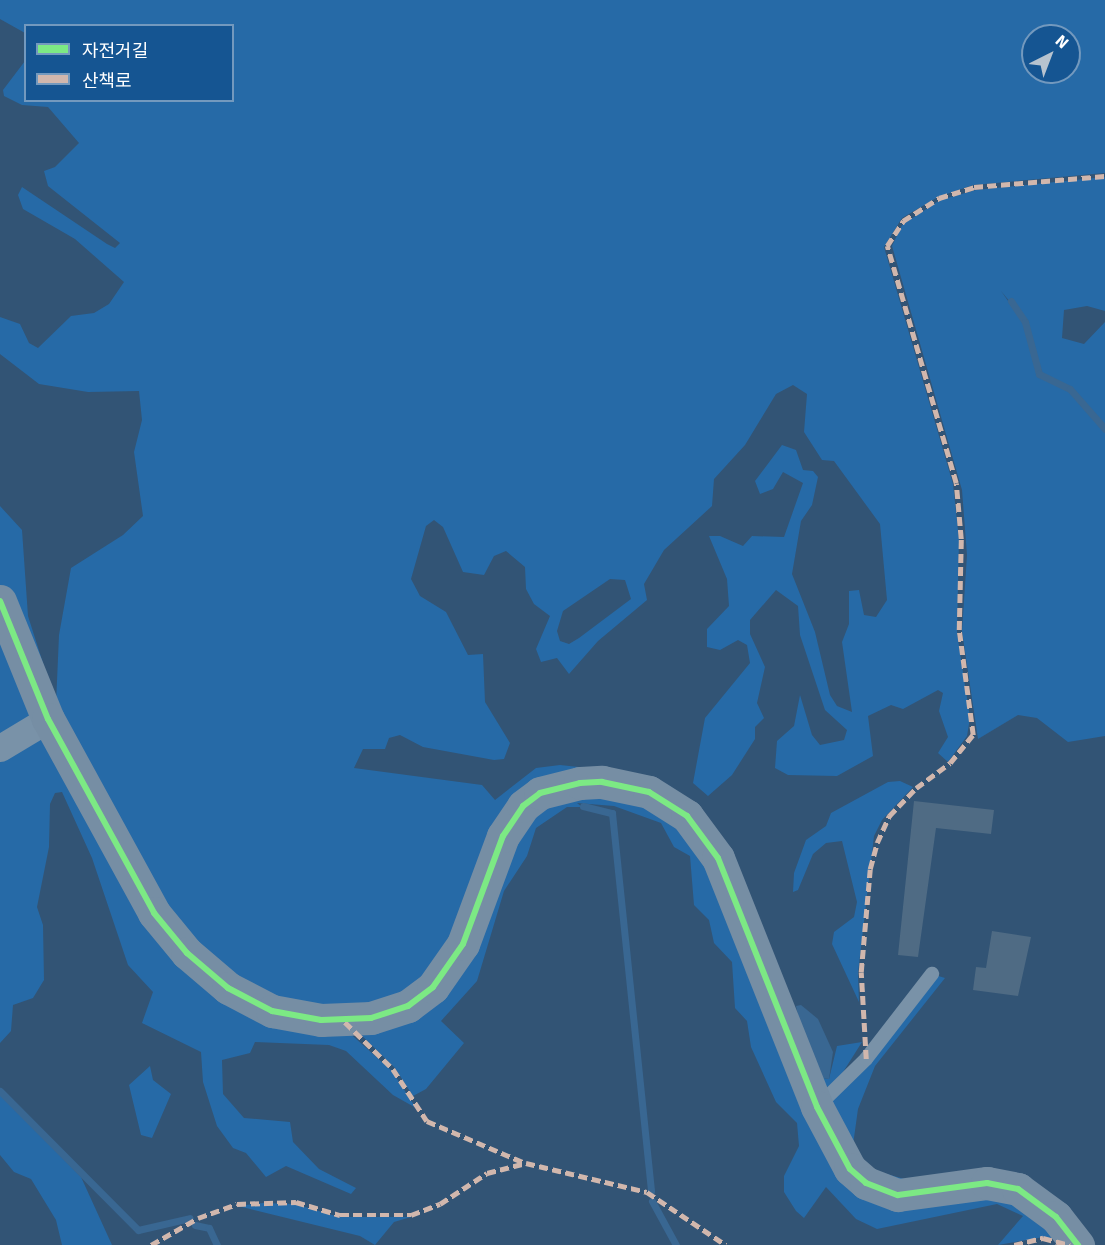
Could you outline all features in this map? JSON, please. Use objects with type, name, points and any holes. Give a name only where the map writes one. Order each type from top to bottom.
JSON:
[{"type":"street","points":[[0,602],[48,719],[169,934],[228,988],[298,1018],[345,1022],[371,1018],[408,1006],[433,987],[463,944],[513,818],[540,793],[602,782],[649,792],[687,816],[718,858],[818,1107],[839,1153],[866,1183],[898,1195],[987,1183],[1018,1189],[1056,1217],[1078,1245]]},
{"type":"street","points":[[0,748],[48,719]]},
{"type":"lane","points":[[818,1107],[866,1059],[932,974]]},
{"type":"shaded area","points":[[0,0],[1105,0],[1105,173],[973,185],[938,197],[902,218],[884,247],[953,484],[959,540],[957,633],[970,718],[967,736],[948,762],[938,753],[948,737],[939,711],[943,693],[938,690],[903,709],[891,705],[868,716],[873,756],[837,776],[788,775],[775,768],[777,741],[794,726],[800,695],[812,735],[820,745],[844,740],[847,730],[825,710],[800,635],[798,606],[776,590],[750,620],[750,634],[765,667],[757,703],[764,718],[755,727],[755,739],[732,775],[708,796],[693,783],[705,718],[750,663],[747,645],[738,640],[720,650],[707,647],[707,629],[729,606],[727,579],[709,536],[720,536],[743,546],[752,536],[784,537],[803,483],[783,472],[773,489],[760,494],[755,481],[782,445],[796,450],[803,470],[813,471],[818,477],[812,505],[801,521],[792,574],[815,632],[830,695],[837,706],[852,712],[842,642],[849,624],[849,591],[859,590],[864,615],[876,617],[887,600],[880,524],[834,461],[822,460],[804,432],[807,394],[793,385],[776,394],[745,445],[714,479],[712,506],[664,550],[644,584],[647,600],[598,641],[569,674],[557,658],[541,662],[536,649],[550,616],[534,604],[526,589],[525,567],[506,551],[494,556],[484,575],[463,572],[443,527],[434,520],[426,526],[411,579],[420,596],[446,612],[468,655],[483,654],[485,702],[510,743],[504,759],[494,760],[423,747],[400,735],[389,738],[385,749],[363,749],[354,768],[482,785],[495,800],[536,768],[560,765],[634,773],[670,786],[700,809],[730,851],[823,1078],[829,1079],[837,1046],[862,1042],[838,1080],[828,1087],[821,1085],[811,1066],[721,844],[689,806],[651,784],[585,775],[564,777],[529,792],[504,823],[451,952],[416,991],[375,1012],[298,1010],[252,996],[214,971],[166,920],[55,715],[0,587],[0,506],[22,530],[28,616],[56,704],[59,635],[71,568],[123,535],[143,516],[134,452],[142,420],[139,391],[88,392],[39,384],[0,354],[0,317],[20,324],[29,343],[38,348],[71,316],[94,313],[109,304],[124,282],[75,239],[23,209],[18,195],[22,187],[107,244],[115,248],[120,243],[48,186],[44,171],[55,167],[79,143],[48,107],[22,105],[4,96],[3,90],[24,62],[24,102],[234,102],[234,24],[24,24],[24,32],[0,19]],"holes":[[[610,579],[625,580],[631,599],[569,644],[560,641],[557,631],[563,611]]]},
{"type":"shaded area","points":[[1105,177],[1105,311],[1087,306],[1064,310],[1062,338],[1084,344],[1105,322],[1105,428],[1071,388],[1043,375],[1026,321],[1001,291],[1024,323],[1039,375],[1072,393],[1105,431],[1105,736],[1068,742],[1037,718],[1018,715],[978,739],[962,631],[967,555],[962,490],[892,246],[902,225],[940,200],[976,190]]},
{"type":"shaded area","points":[[0,624],[34,714],[0,743]]},
{"type":"shaded area","points":[[41,731],[167,945],[345,1029],[392,1071],[416,1108],[393,1095],[346,1051],[329,1045],[255,1042],[250,1053],[222,1060],[223,1094],[244,1118],[290,1122],[293,1142],[319,1169],[356,1188],[351,1194],[286,1166],[266,1177],[246,1153],[233,1148],[217,1126],[203,1082],[201,1052],[142,1023],[153,992],[128,965],[92,858],[62,792],[55,793],[50,804],[49,847],[37,907],[43,925],[44,980],[33,998],[13,1005],[11,1031],[0,1043],[0,752]]},
{"type":"shaded area","points":[[900,781],[913,787],[882,820],[874,836],[858,973],[859,1002],[832,944],[834,932],[854,917],[857,902],[842,841],[826,843],[813,854],[798,890],[793,892],[794,873],[806,840],[826,826],[831,813],[888,782]]},
{"type":"shaded area","points":[[603,787],[694,832],[850,1175],[1005,1190],[1072,1243],[1044,1237],[998,1245],[1023,1216],[997,1204],[877,1229],[856,1219],[826,1187],[804,1218],[796,1211],[784,1192],[784,1176],[799,1146],[797,1123],[776,1102],[751,1047],[747,1021],[735,1008],[732,962],[714,943],[709,920],[694,905],[690,856],[674,847],[661,823],[614,806],[577,803],[582,807],[567,807],[536,828],[527,856],[504,891],[477,981],[441,1021],[464,1043],[426,1089],[413,1096],[395,1068],[354,1028],[405,1013],[528,813]]},
{"type":"shaded area","points":[[935,975],[945,978],[875,1066],[858,1109],[852,1152],[876,1171],[915,1182],[993,1172],[1021,1176],[1066,1214],[1090,1245],[1083,1245],[1037,1193],[1007,1180],[896,1187],[867,1176],[842,1152],[822,1106],[868,1060]]},
{"type":"shaded area","points":[[801,1005],[818,1019],[833,1052],[829,1079],[823,1078],[799,1020],[796,1006]]},
{"type":"shaded area","points":[[150,1066],[153,1080],[171,1094],[152,1138],[141,1135],[129,1085]]},
{"type":"shaded area","points":[[0,1093],[81,1177],[112,1245],[62,1245],[56,1220],[31,1179],[14,1172],[0,1155]]},
{"type":"shaded area","points":[[263,1203],[295,1204],[339,1217],[411,1217],[394,1222],[375,1245],[360,1236],[238,1206]]},
{"type":"building","points":[[914,801],[994,810],[991,834],[936,828],[918,957],[898,955]]},
{"type":"building","points":[[992,931],[1031,937],[1018,996],[973,990],[976,967],[986,968]]},
{"type":"waterway","points":[[1011,301],[1025,322],[1039,374],[1070,389],[1105,429]]},
{"type":"waterway","points":[[583,806],[612,813],[651,1191]]},
{"type":"waterway","points":[[0,1091],[138,1230],[190,1218]]},
{"type":"waterway","points":[[652,1201],[676,1245]]},
{"type":"waterway","points":[[195,1225],[209,1228],[217,1245]]},
{"type":"marked path","points":[[866,1059],[861,972],[870,869],[877,843],[889,816],[916,788],[950,763],[973,735],[959,630],[961,539],[956,483],[887,246],[903,221],[939,198],[974,187],[1105,176]]},
{"type":"marked path","points":[[345,1022],[393,1069],[427,1121],[525,1163]]},
{"type":"marked path","points":[[151,1245],[198,1218],[237,1204],[296,1202],[340,1215],[411,1215],[440,1204],[487,1173],[526,1163],[647,1192],[726,1245]]},
{"type":"marked path","points":[[1014,1245],[1043,1238],[1070,1245]]},
{"type":"cycle path","points":[[0,601],[48,719],[154,913],[187,953],[228,988],[272,1011],[321,1020],[371,1018],[408,1006],[433,987],[463,944],[503,836],[523,806],[540,793],[580,783],[602,782],[649,792],[687,816],[718,858],[817,1107],[850,1169],[866,1183],[898,1195],[987,1183],[1018,1189],[1056,1217],[1078,1245]]}]
